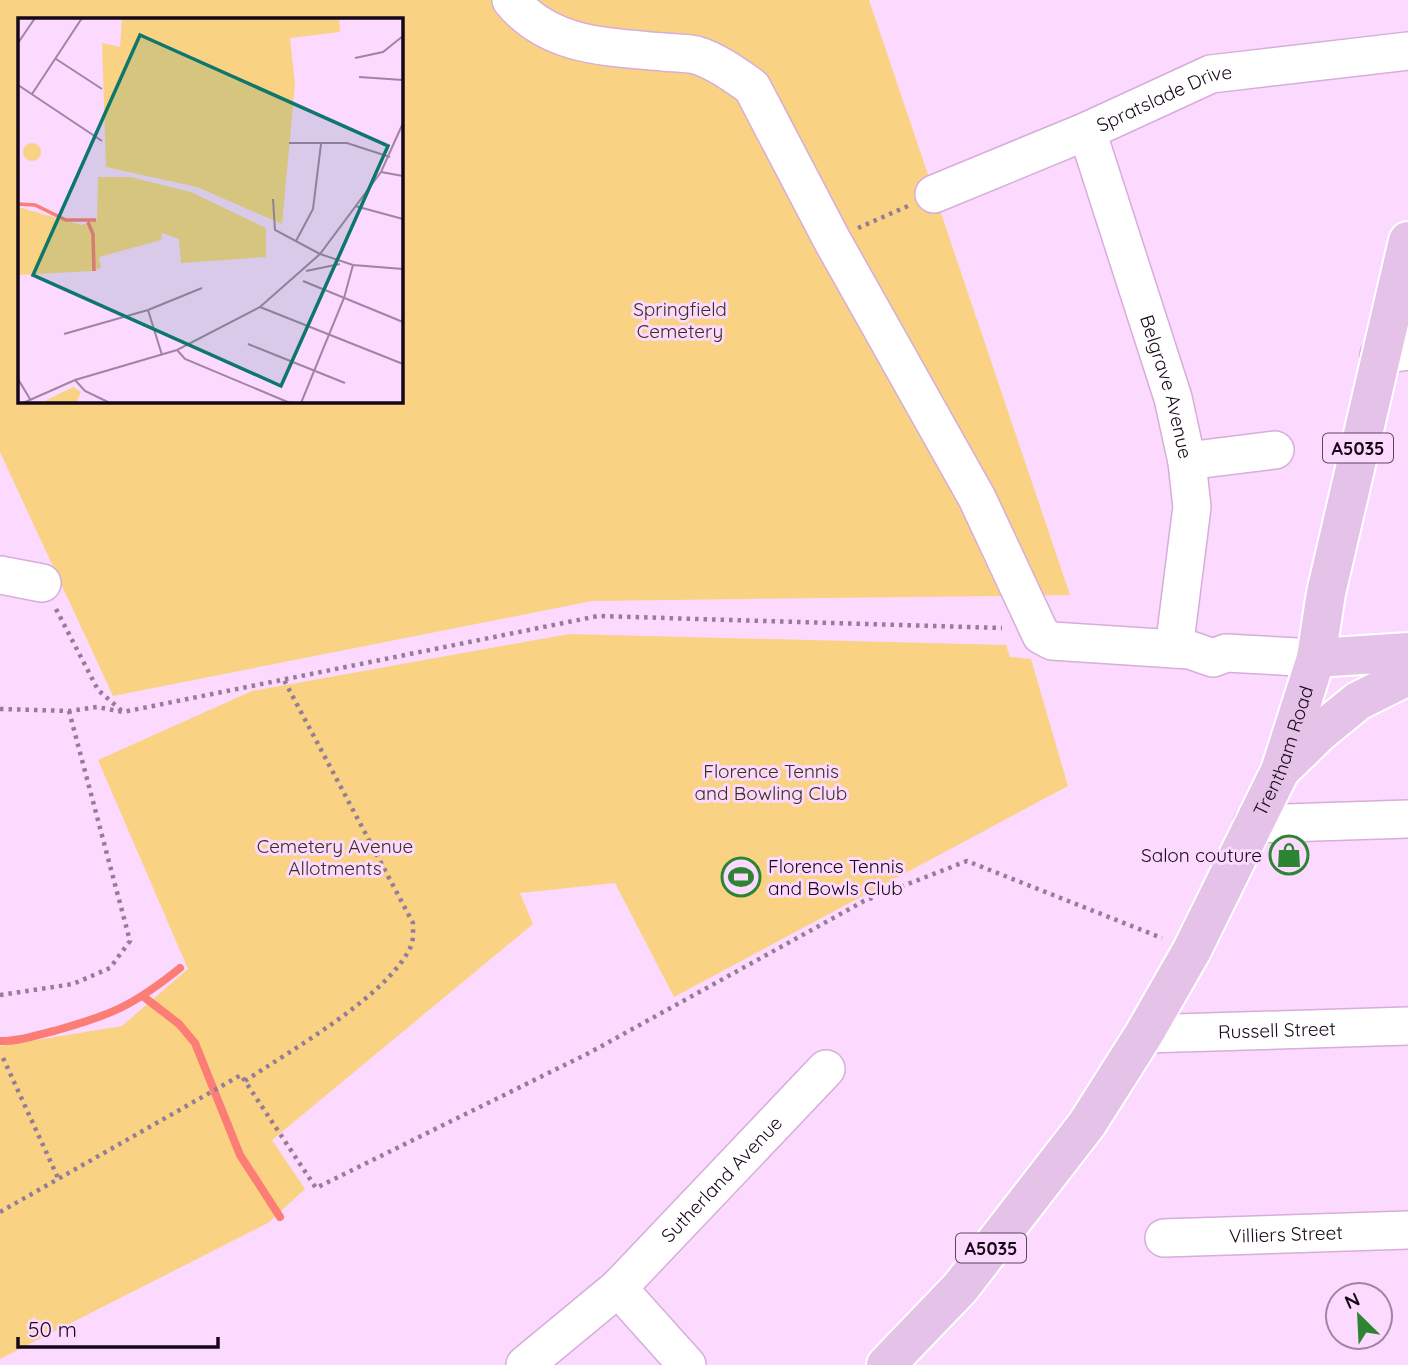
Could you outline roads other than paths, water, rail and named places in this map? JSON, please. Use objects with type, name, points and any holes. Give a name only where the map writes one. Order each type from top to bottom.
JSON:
[{"type":"main road","name":"Trentham Road","points":[[887,1365],[960,1288],[1079,1135],[1144,1034],[1192,950],[1280,771],[1316,658],[1326,593],[1393,353],[1408,241]]},
{"type":"main road","points":[[1316,658],[1408,652]]},
{"type":"main road","points":[[1280,771],[1320,732],[1359,701],[1408,676]]},
{"type":"street","points":[[511,0],[521,12],[549,31],[585,46],[696,55],[730,72],[752,87],[832,240],[977,498],[1041,635],[1052,642],[1189,653],[1213,658],[1226,653],[1316,658]]},
{"type":"street","name":"Spratslade Drive","points":[[934,194],[1087,131],[1211,74],[1408,51]]},
{"type":"street","name":"Belgrave Avenue","points":[[1087,131],[1173,398],[1187,461],[1192,507],[1189,653]]},
{"type":"street","points":[[1187,461],[1275,450]]},
{"type":"street","points":[[0,575],[42,583]]},
{"type":"street","points":[[1252,824],[1310,814],[1408,819]]},
{"type":"street","name":"Russell Street","points":[[1144,1034],[1408,1026]]},
{"type":"street","name":"Sutherland Avenue","points":[[525,1365],[618,1288],[826,1069]]},
{"type":"street","name":"Villiers Street","points":[[1164,1238],[1408,1230]]},
{"type":"street","points":[[618,1288],[687,1365]]},
{"type":"waterway","points":[[0,1041],[34,1036],[107,1014],[148,992],[180,968]]},
{"type":"waterway","points":[[144,997],[179,1024],[195,1043],[240,1155],[280,1217]]},
{"type":"place","name":"Salon couture","points":[[1289,855]]},
{"type":"place","name":"Florence Tennis and Bowls Club","points":[[741,877]]},
{"type":"park label","name":"Springfield Cemetery","points":[[680,320]]},
{"type":"park label","name":"Florence Tennis and Bowling Club","points":[[771,782]]},
{"type":"park label","name":"Cemetery Avenue Allotments","points":[[335,857]]}]
